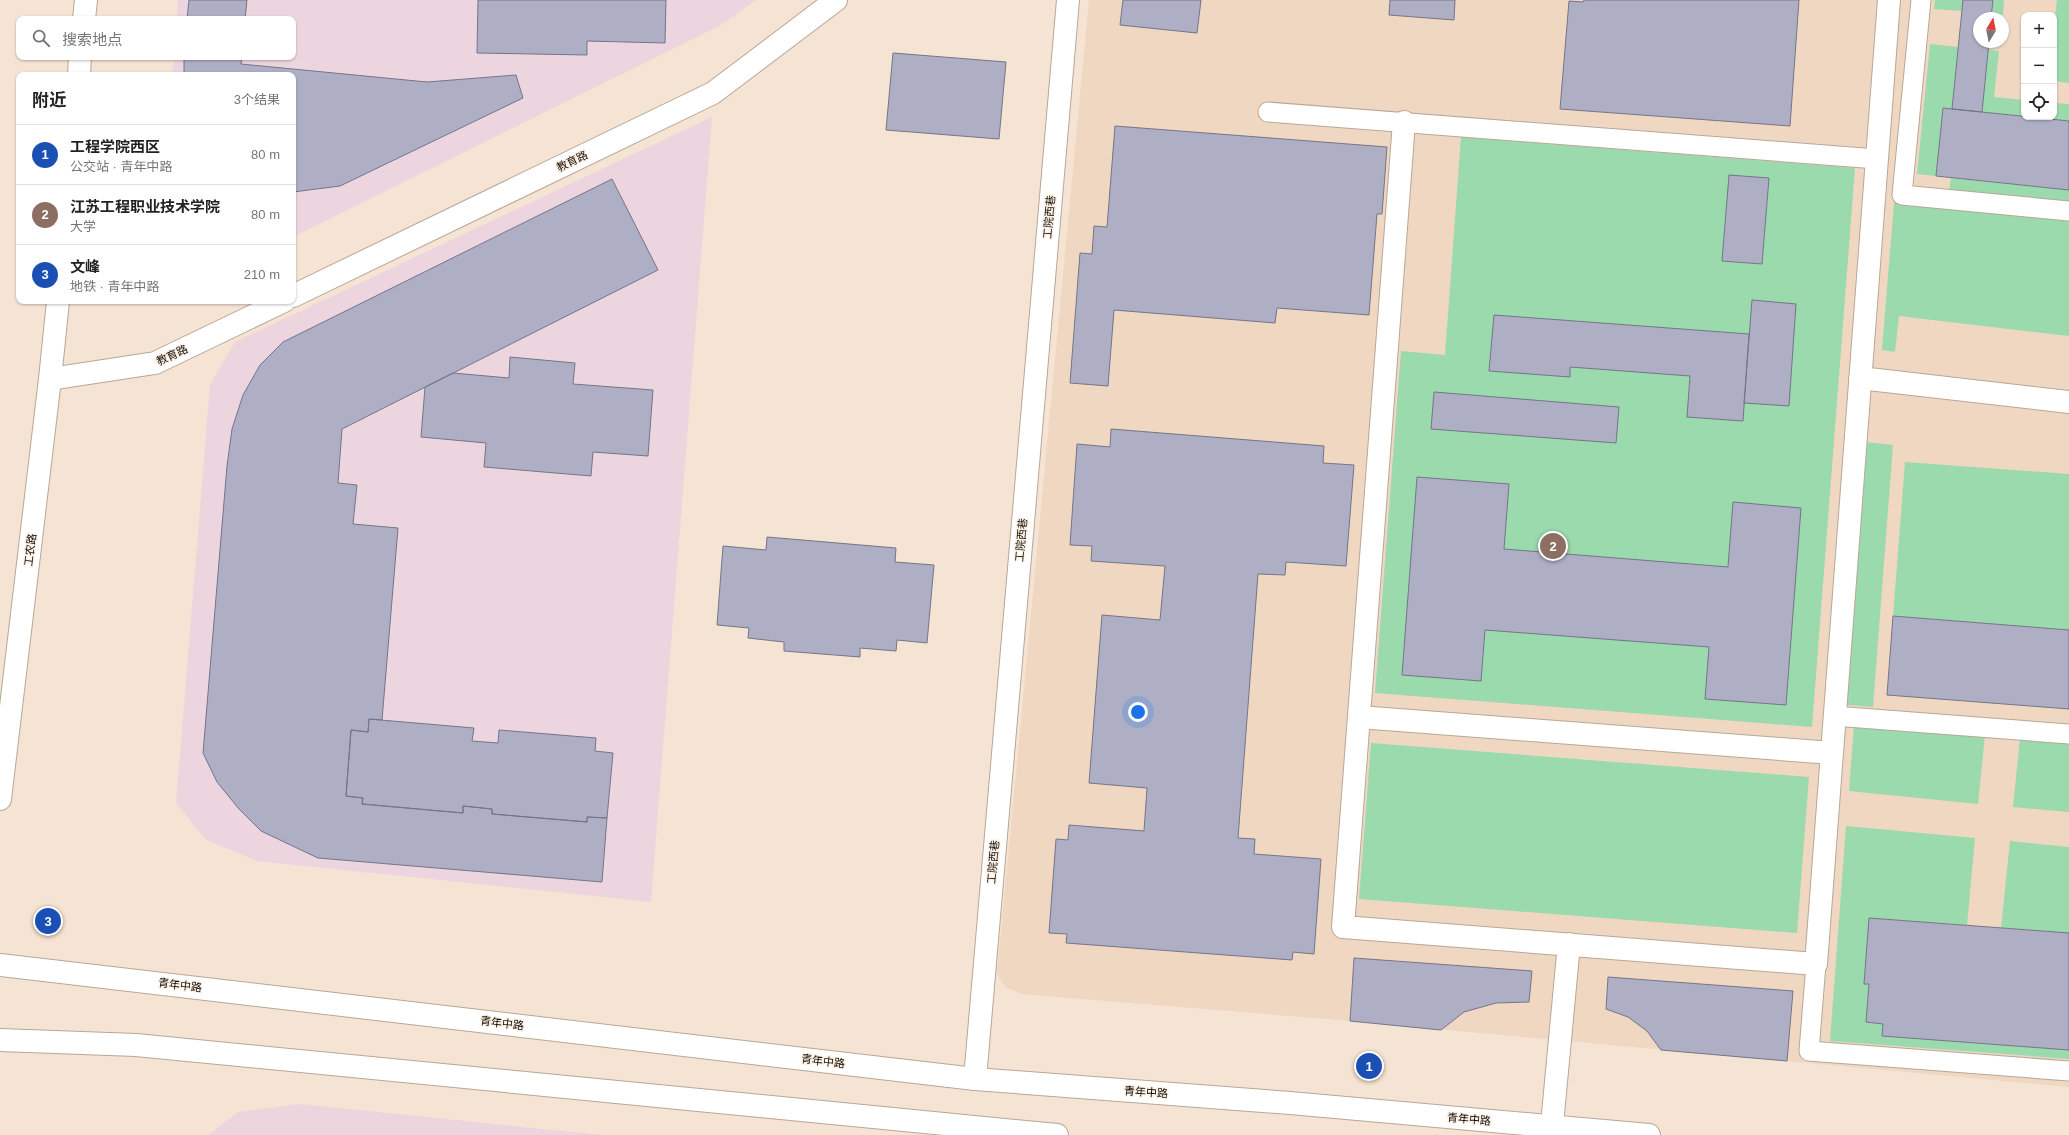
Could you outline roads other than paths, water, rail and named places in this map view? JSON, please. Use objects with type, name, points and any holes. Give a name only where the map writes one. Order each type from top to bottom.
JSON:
[{"type":"street","points":[[84,16],[86,0]]},
{"type":"street","name":"教育路","points":[[296,295],[712,93],[836,0]]},
{"type":"street","name":"工院西巷","points":[[975,1079],[1068,0]]},
{"type":"street","points":[[1404,122],[1343,927],[1816,964],[1889,0]]},
{"type":"street","points":[[79,72],[80,60]]},
{"type":"street","name":"工农路","points":[[0,799],[58,304]]},
{"type":"street","name":"教育路","points":[[50,379],[155,363],[278,304]]},
{"type":"street","points":[[1860,378],[2069,402]]},
{"type":"street","points":[[1359,717],[1832,753]]},
{"type":"street","points":[[1551,1130],[1569,944]]},
{"type":"street","name":"青年中路","points":[[0,965],[975,1079],[1551,1130],[1649,1135]]},
{"type":"street","points":[[0,1040],[136,1044],[1057,1135]]},
{"type":"lane","points":[[1921,0],[1902,195],[2069,211]]},
{"type":"lane","points":[[1268,112],[1877,159]]},
{"type":"lane","points":[[1834,716],[2069,734]]},
{"type":"lane","points":[[1816,964],[1809,1051],[2069,1070]]},
{"type":"place","name":"江苏工程职业技术学院","points":[[1553,546]]},
{"type":"place","name":"文峰","points":[[48,921]]},
{"type":"place","name":"工程学院西区","points":[[1369,1066]]}]
